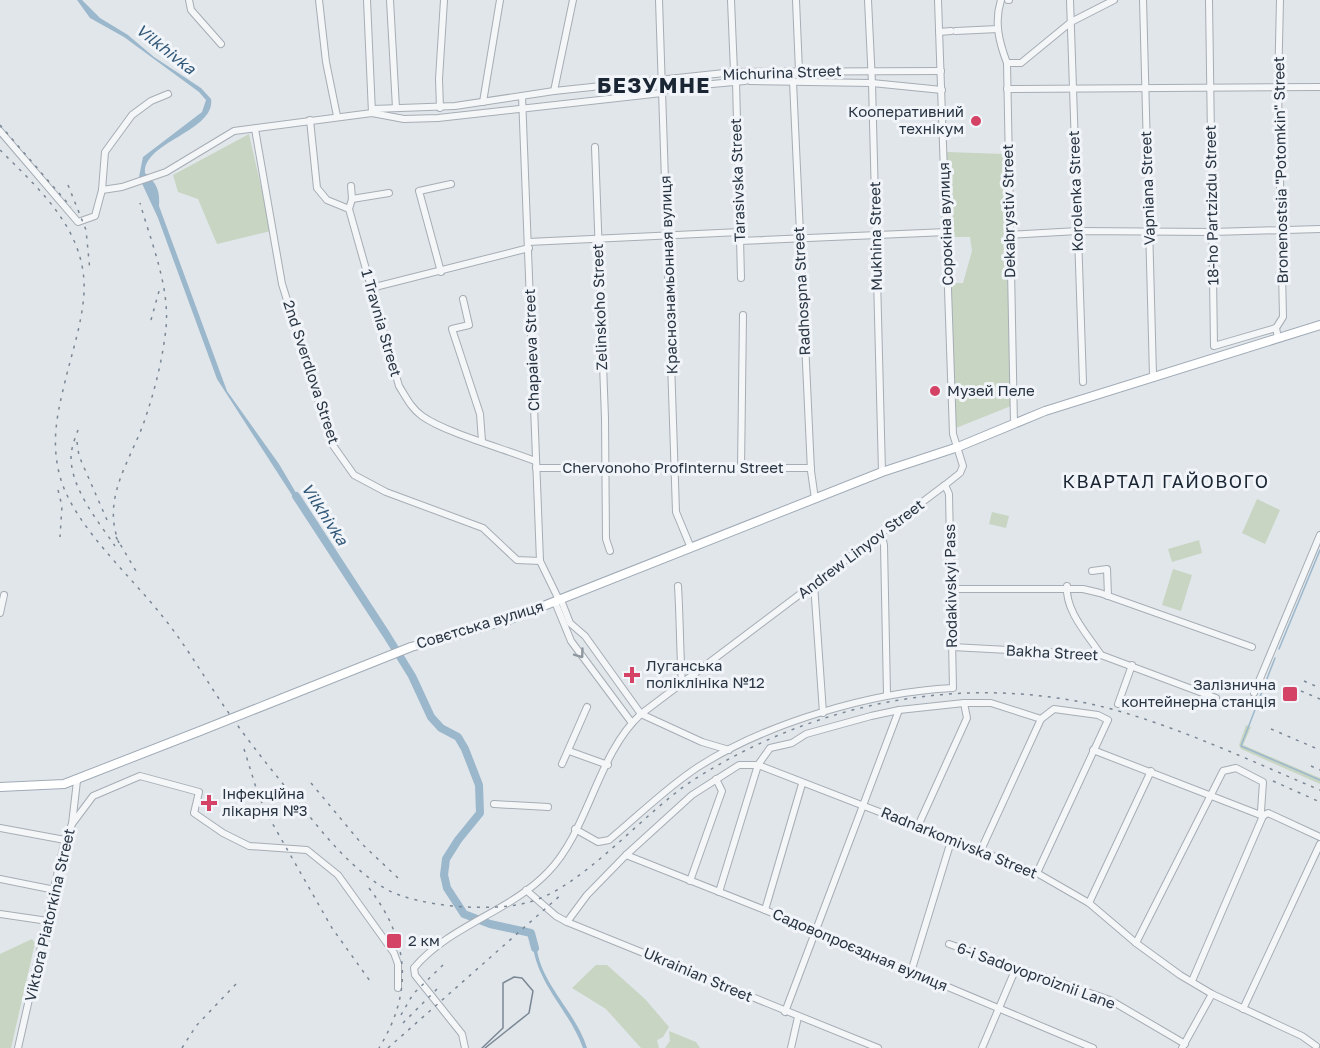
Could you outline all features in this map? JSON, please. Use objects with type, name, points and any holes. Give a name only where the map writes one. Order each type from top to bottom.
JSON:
[{"type":"main road","points":[[958,447],[1045,411],[1153,375],[1320,325]]},
{"type":"main road","name":"Совєтська вулиця","points":[[0,787],[64,784],[77,781],[385,656],[508,620],[882,472],[958,447]]},
{"type":"street","points":[[189,0],[191,10],[221,45]]},
{"type":"street","points":[[319,0],[326,62],[337,116]]},
{"type":"street","points":[[367,0],[372,111]]},
{"type":"street","points":[[390,0],[396,108]]},
{"type":"street","points":[[440,108],[439,79],[444,0]]},
{"type":"street","points":[[483,102],[500,0]]},
{"type":"street","points":[[554,91],[573,0]]},
{"type":"street","name":"Краснознамьонная вулиця","points":[[659,0],[676,512],[691,548]]},
{"type":"street","points":[[731,0],[734,72]]},
{"type":"street","points":[[796,0],[799,71]]},
{"type":"street","name":"Mukhina Street","points":[[868,0],[882,472]]},
{"type":"street","name":"Сорокіна вулиця","points":[[938,0],[953,434],[958,447]]},
{"type":"street","name":"Dekabrystiv Street","points":[[1001,0],[998,10],[998,29],[1006,63],[1014,424]]},
{"type":"street","name":"Korolenka Street","points":[[1070,0],[1083,382]]},
{"type":"street","points":[[1006,63],[1021,63],[1071,22],[1114,0]]},
{"type":"street","name":"Vapniana Street","points":[[1143,0],[1153,375]]},
{"type":"street","name":"18-ho Partzizdu Street","points":[[1209,0],[1214,346],[1276,328]]},
{"type":"street","name":"Bronenostsia \"Potomkin\" Street","points":[[1278,338],[1276,328],[1283,317],[1278,88],[1280,0]]},
{"type":"street","points":[[939,32],[998,29]]},
{"type":"street","name":"Michurina Street","points":[[102,190],[122,187],[165,172],[234,130],[255,129],[396,108],[440,108],[554,91],[734,72],[941,71]]},
{"type":"street","name":"Michurina Street","points":[[372,111],[404,119],[438,118],[662,93],[668,88],[736,81],[872,83],[942,90]]},
{"type":"street","name":"Tarasivska Street","points":[[736,81],[741,278]]},
{"type":"street","name":"Radhospna Street","points":[[793,82],[811,468],[815,499]]},
{"type":"street","points":[[1006,89],[1320,87]]},
{"type":"street","points":[[0,131],[78,222],[95,216],[102,190],[105,153],[132,115],[151,101],[168,94]]},
{"type":"street","name":"Chapaieva Street","points":[[522,96],[540,561],[570,623],[585,636],[640,714]]},
{"type":"street","points":[[310,120],[317,188],[322,197],[349,209],[352,199],[351,186]]},
{"type":"street","name":"2nd Sverdlova Street","points":[[255,129],[282,284],[332,444],[354,475],[386,492],[483,528],[517,560],[540,561]]},
{"type":"street","name":"Zelinskoho Street","points":[[595,147],[606,539],[610,551]]},
{"type":"street","points":[[441,273],[418,191],[451,184]]},
{"type":"street","points":[[352,199],[389,193]]},
{"type":"street","name":"1 Travnia Street","points":[[349,209],[399,386],[409,403],[420,415],[436,424],[536,465]]},
{"type":"street","points":[[1009,235],[1078,231],[1212,232],[1320,229]]},
{"type":"street","points":[[371,288],[441,273],[528,245],[740,232]]},
{"type":"street","points":[[740,240],[770,241],[799,237],[947,232]]},
{"type":"street","points":[[463,299],[469,325],[452,329],[480,414],[482,441]]},
{"type":"street","points":[[741,469],[742,315]]},
{"type":"street","name":"Andrew Linyov Street","points":[[465,1048],[462,1034],[416,975],[414,968],[440,943],[526,890],[548,873],[575,829],[632,723],[640,714],[682,685],[960,473],[963,466],[958,447]]},
{"type":"street","name":"Chervonoho Profinternu Street","points":[[536,465],[675,469],[811,468]]},
{"type":"street","name":"Rodakivskyi Pass","points":[[887,694],[953,688],[950,494],[945,485]]},
{"type":"street","points":[[575,829],[598,842],[609,840],[695,769],[729,750],[823,713],[887,694],[884,545],[881,533]]},
{"type":"street","points":[[1254,693],[1320,535]]},
{"type":"street","points":[[1092,571],[1107,569],[1108,596]]},
{"type":"street","points":[[814,584],[823,713]]},
{"type":"street","points":[[678,586],[682,685]]},
{"type":"street","points":[[950,589],[1066,587],[1083,589],[1252,647]]},
{"type":"street","points":[[1066,587],[1066,596],[1072,611],[1101,655]]},
{"type":"street","points":[[0,613],[4,595]]},
{"type":"street","name":"Chapaieva Street","points":[[558,601],[571,641],[632,723]]},
{"type":"street","name":"Bakha Street","points":[[952,647],[1101,655],[1216,698]]},
{"type":"street","points":[[1118,704],[1132,665]]},
{"type":"street","points":[[719,892],[758,765],[770,748],[779,744],[792,743],[798,737],[812,732],[899,710],[964,703],[991,702],[1041,719]]},
{"type":"street","points":[[918,826],[967,718],[964,703]]},
{"type":"street","points":[[562,764],[587,707]]},
{"type":"street","points":[[981,850],[1041,719],[1054,709],[1098,715],[1108,720],[1037,873]]},
{"type":"street","points":[[785,1012],[899,710]]},
{"type":"street","points":[[640,714],[702,742],[729,750]]},
{"type":"street","points":[[1093,750],[1263,816]]},
{"type":"street","points":[[569,751],[608,765]]},
{"type":"street","name":"Radnarkomivska Street","points":[[716,779],[739,765],[758,765],[802,784],[952,838],[1037,873],[1089,903],[1136,943],[1212,994],[1302,1036],[1316,1046]]},
{"type":"street","points":[[1136,943],[1223,771],[1236,768],[1263,782],[1261,811],[1263,816]]},
{"type":"street","points":[[1089,903],[1151,771]]},
{"type":"street","points":[[72,824],[93,796],[140,776],[199,792],[194,813],[224,833],[249,846],[290,847],[307,850],[338,875],[394,953],[398,964],[398,988]]},
{"type":"street","points":[[567,922],[587,895],[655,826],[716,779],[722,791],[690,881]]},
{"type":"street","name":"Viktora Piatorkina Street","points":[[18,1048],[65,840],[72,824],[77,781]]},
{"type":"street","points":[[765,909],[802,784]]},
{"type":"street","points":[[494,804],[548,807]]},
{"type":"street","points":[[1192,981],[1263,816],[1268,813],[1320,837]]},
{"type":"street","points":[[0,828],[65,840]]},
{"type":"street","points":[[911,972],[952,838]]},
{"type":"street","points":[[1243,1009],[1320,844]]},
{"type":"street","name":"Садовопроєздная вулиця","points":[[626,855],[765,909],[1093,1048]]},
{"type":"street","points":[[0,879],[55,890]]},
{"type":"street","name":"Ukrainian Street","points":[[526,890],[535,901],[567,922],[878,1048]]},
{"type":"street","points":[[0,914],[48,921]]},
{"type":"street","name":"6-i Sadovoproiznii Lane","points":[[949,944],[1110,1000],[1184,1046]]},
{"type":"street","points":[[982,1048],[1016,968]]},
{"type":"street","points":[[1184,1046],[1212,994]]},
{"type":"street","points":[[791,1048],[798,1017]]},
{"type":"green space","points":[[249,134],[271,231],[217,244],[198,199],[178,192],[173,175]]},
{"type":"green space","points":[[947,152],[1004,154],[1011,406],[956,428],[951,283],[963,283],[972,251],[970,237],[950,237]]},
{"type":"green space","points":[[1257,499],[1280,510],[1265,544],[1242,533]]},
{"type":"green space","points":[[992,512],[1009,516],[1006,528],[989,524]]},
{"type":"green space","points":[[1199,540],[1202,553],[1172,562],[1168,549]]},
{"type":"green space","points":[[1173,569],[1192,575],[1181,611],[1162,605]]},
{"type":"green space","points":[[1246,725],[1251,727],[1243,745],[1320,778],[1320,784],[1241,749],[1239,745]]},
{"type":"green space","points":[[32,939],[35,943],[11,1048],[0,1048],[0,954]]},
{"type":"green space","points":[[596,965],[607,965],[645,999],[669,1027],[663,1037],[657,1040],[659,1048],[641,1048],[606,1009],[572,988]]},
{"type":"green space","points":[[669,1031],[696,1042],[700,1048],[665,1048],[670,1041]]},
{"type":"water","points":[[77,0],[82,0],[100,18],[128,35],[154,57],[201,88],[211,99],[210,110],[203,120],[155,153],[147,162],[145,173],[157,188],[159,206],[227,391],[279,464],[302,503],[299,506],[217,379],[158,218],[139,177],[143,157],[202,112],[206,100],[199,92],[124,37],[90,18]]},
{"type":"water","points":[[532,939],[536,940],[538,955],[549,982],[574,1021],[587,1048],[583,1048],[570,1021],[546,983],[534,955]]},
{"type":"waterway","name":"Vilkhivka","points":[[296,496],[412,676],[431,717],[441,728],[458,737],[479,785],[480,813],[446,859],[444,875],[447,888],[464,914],[490,924],[531,933],[535,948]]},
{"type":"waterway","points":[[1279,649],[1320,550]]},
{"type":"waterway","points":[[1275,658],[1241,746],[1320,780]]},
{"type":"tram line","points":[[482,1048],[503,1028],[503,983],[514,977],[522,978],[533,991],[529,1013],[485,1048]]},
{"type":"railway","points":[[0,125],[71,207]]},
{"type":"railway","points":[[0,150],[45,196],[58,213],[78,250],[83,271],[84,293],[81,317],[61,398],[55,444],[58,468],[68,498],[106,552],[172,629],[233,719],[281,781],[345,856],[364,874],[386,889],[435,904],[494,907],[526,903],[547,895],[569,882],[591,866],[675,793],[743,752],[793,729],[845,712],[898,700],[952,694],[1006,693],[1061,699],[1115,710],[1193,737],[1320,790]]},
{"type":"railway","points":[[68,185],[86,230],[90,271]]},
{"type":"railway","points":[[119,543],[114,525],[116,492],[150,403],[166,328],[162,281],[140,203]]},
{"type":"railway","points":[[151,320],[159,291]]},
{"type":"railway","points":[[78,430],[71,457],[75,481],[80,493],[115,546]]},
{"type":"railway","points":[[77,442],[79,456],[107,520]]},
{"type":"railway","points":[[58,490],[62,506],[60,537]]},
{"type":"railway","points":[[116,537],[136,571]]},
{"type":"railway","points":[[1304,681],[1320,688]]},
{"type":"railway","points":[[1301,691],[1320,699]]},
{"type":"railway","points":[[1271,729],[1320,750]]},
{"type":"railway","points":[[244,749],[258,794],[267,814],[332,928],[370,981]]},
{"type":"railway","points":[[1311,766],[1320,770]]},
{"type":"railway","points":[[1273,781],[1320,802]]},
{"type":"railway","points":[[311,783],[361,843],[398,878]]},
{"type":"railway","points":[[369,888],[392,927],[399,946],[402,966],[402,986],[398,1006],[379,1048]]},
{"type":"railway","points":[[388,1048],[563,893]]},
{"type":"railway","points":[[401,1015],[413,994],[443,965]]},
{"type":"railway","points":[[182,1048],[196,1026],[237,983]]},
{"type":"railway","points":[[403,1023],[437,989]]},
{"type":"place","name":"Кооперативний технікум","points":[[976,121]]},
{"type":"place","name":"Музей Пеле","points":[[935,391]]},
{"type":"place","name":"Луганська поліклініка №12","points":[[632,675]]},
{"type":"place","name":"Залізнична контейнерна станція","points":[[1290,694]]},
{"type":"place","name":"Інфекційна лікарня №3","points":[[209,803]]},
{"type":"place","name":"2 км","points":[[394,941]]},
{"type":"district","name":"БЕЗУМНЕ","points":[[654,86]]},
{"type":"district","name":"КВАРТАЛ ГАЙОВОГО","points":[[1166,482]]}]
